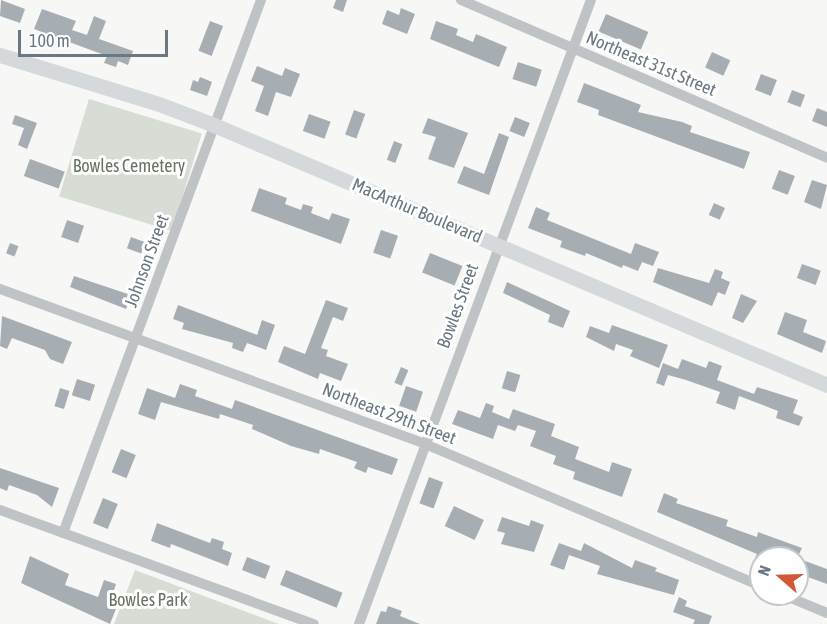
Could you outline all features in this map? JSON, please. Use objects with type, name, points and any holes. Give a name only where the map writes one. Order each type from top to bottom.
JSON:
[{"type":"main road","name":"MacArthur Boulevard","points":[[0,55],[159,104],[214,125],[827,385]]},
{"type":"street","name":"Johnson Street","points":[[63,533],[261,0]]},
{"type":"street","name":"Northeast 31st Street","points":[[461,0],[827,158]]},
{"type":"street","name":"Bowles Street","points":[[359,624],[591,0]]},
{"type":"street","name":"Northeast 29th Street","points":[[0,289],[425,444],[749,581]]},
{"type":"street","points":[[0,510],[314,624]]},
{"type":"street","points":[[809,606],[827,614]]},
{"type":"green space","name":"Bowles Cemetery","points":[[89,99],[202,133],[172,231],[59,197]]},
{"type":"green space","name":"Bowles Park","points":[[135,570],[279,624],[114,624]]},
{"type":"building","points":[[1,0],[25,9],[20,23],[0,16]]},
{"type":"building","points":[[336,0],[347,0],[343,12],[333,8]]},
{"type":"building","points":[[401,8],[415,14],[407,34],[382,24],[387,10],[399,15]]},
{"type":"building","points":[[42,9],[76,21],[72,30],[87,35],[94,16],[106,21],[99,39],[133,51],[128,65],[118,61],[116,67],[104,63],[107,56],[34,29]]},
{"type":"building","points":[[606,14],[648,32],[641,49],[599,31]]},
{"type":"building","points":[[210,21],[223,26],[212,56],[199,51]]},
{"type":"building","points":[[436,21],[458,29],[456,35],[473,42],[476,34],[507,47],[499,67],[430,39]]},
{"type":"building","points":[[712,52],[730,60],[723,76],[705,68]]},
{"type":"building","points":[[518,62],[542,70],[536,87],[512,79]]},
{"type":"building","points":[[257,66],[282,76],[285,68],[300,74],[291,97],[276,92],[268,116],[255,111],[264,86],[251,81]]},
{"type":"building","points":[[761,74],[777,80],[771,96],[755,90]]},
{"type":"building","points":[[200,77],[212,82],[207,96],[190,90],[193,80],[198,82]]},
{"type":"building","points":[[584,83],[641,105],[638,112],[682,122],[692,126],[690,132],[750,152],[744,169],[598,115],[599,110],[577,102]]},
{"type":"building","points":[[792,90],[805,95],[800,107],[787,102]]},
{"type":"building","points":[[817,108],[827,112],[827,127],[812,121]]},
{"type":"building","points":[[354,110],[365,114],[356,139],[345,134]]},
{"type":"building","points":[[309,114],[331,122],[324,139],[303,131]]},
{"type":"building","points":[[15,115],[37,123],[27,149],[18,145],[24,128],[12,124]]},
{"type":"building","points":[[515,117],[530,123],[524,137],[509,131]]},
{"type":"building","points":[[428,118],[468,133],[454,168],[428,159],[436,137],[422,133]]},
{"type":"building","points":[[499,133],[509,137],[489,195],[457,183],[464,166],[484,174]]},
{"type":"building","points":[[394,141],[402,144],[395,163],[387,160]]},
{"type":"building","points":[[30,159],[65,172],[59,189],[24,176]]},
{"type":"building","points":[[779,170],[795,176],[788,195],[772,189]]},
{"type":"building","points":[[812,180],[827,185],[821,209],[804,202]]},
{"type":"building","points":[[259,188],[287,198],[285,204],[301,210],[303,204],[313,207],[311,213],[329,220],[332,213],[350,219],[341,244],[251,211]]},
{"type":"building","points":[[714,203],[725,208],[720,220],[709,215]]},
{"type":"building","points":[[536,207],[550,213],[547,220],[631,254],[635,243],[659,252],[653,266],[642,262],[638,271],[623,265],[622,268],[586,253],[585,256],[560,247],[562,241],[528,228]]},
{"type":"building","points":[[67,220],[84,226],[78,243],[61,237]]},
{"type":"building","points":[[381,230],[398,236],[390,259],[373,253]]},
{"type":"building","points":[[131,237],[145,242],[141,253],[127,248]]},
{"type":"building","points":[[10,243],[18,246],[14,256],[6,253]]},
{"type":"building","points":[[430,253],[462,266],[455,286],[422,272]]},
{"type":"building","points":[[802,264],[821,271],[816,285],[797,278]]},
{"type":"building","points":[[658,268],[709,283],[715,269],[723,272],[721,278],[730,282],[725,295],[718,292],[712,306],[653,282]]},
{"type":"building","points":[[74,276],[131,295],[126,309],[70,287]]},
{"type":"building","points":[[507,282],[570,311],[563,328],[548,322],[550,315],[503,293]]},
{"type":"building","points":[[741,294],[757,301],[743,323],[732,318]]},
{"type":"building","points":[[326,300],[348,308],[343,321],[333,317],[321,348],[328,350],[326,356],[348,364],[341,381],[320,373],[318,379],[278,362],[284,346],[305,354]]},
{"type":"building","points":[[178,305],[257,335],[262,320],[275,325],[266,350],[247,343],[243,352],[232,348],[233,343],[182,329],[184,323],[173,319]]},
{"type":"building","points":[[785,312],[807,320],[803,332],[826,341],[822,353],[777,334]]},
{"type":"building","points":[[2,316],[72,342],[63,364],[50,359],[45,350],[12,338],[7,349],[0,346]]},
{"type":"building","points":[[612,325],[668,345],[659,368],[630,356],[633,350],[616,344],[614,351],[586,337],[590,326],[609,333]]},
{"type":"building","points":[[682,359],[706,368],[709,361],[722,366],[717,380],[754,394],[757,387],[798,400],[793,413],[803,417],[799,426],[776,418],[778,411],[739,396],[735,410],[716,403],[720,392],[686,380],[668,375],[664,386],[656,383],[663,363],[678,369]]},
{"type":"building","points":[[401,367],[408,370],[402,386],[394,383]]},
{"type":"building","points":[[507,371],[520,375],[515,392],[502,388]]},
{"type":"building","points":[[77,379],[95,385],[90,401],[72,395]]},
{"type":"building","points":[[180,384],[197,390],[195,396],[232,409],[235,400],[398,459],[392,475],[368,467],[366,473],[354,468],[357,462],[320,449],[319,454],[291,446],[252,429],[253,425],[220,414],[219,419],[161,402],[155,420],[138,414],[147,388],[175,398]]},
{"type":"building","points":[[406,386],[423,392],[416,412],[399,406]]},
{"type":"building","points":[[60,388],[70,391],[64,409],[54,406]]},
{"type":"building","points":[[486,403],[494,406],[492,412],[509,419],[513,409],[555,424],[551,436],[579,447],[575,459],[609,472],[612,462],[632,469],[622,497],[573,479],[575,472],[553,464],[556,456],[530,446],[536,431],[518,425],[515,431],[498,425],[493,439],[452,424],[458,410],[480,418]]},
{"type":"building","points":[[121,449],[136,455],[126,478],[112,472]]},
{"type":"building","points":[[0,468],[59,488],[52,507],[37,495],[9,485],[7,491],[0,488]]},
{"type":"building","points":[[429,477],[443,482],[434,508],[419,503]]},
{"type":"building","points":[[664,493],[678,499],[676,503],[728,520],[726,526],[757,537],[758,532],[796,546],[749,546],[749,551],[657,512]]},
{"type":"building","points":[[103,498],[118,504],[108,529],[93,523]]},
{"type":"building","points":[[454,506],[484,520],[475,540],[445,526]]},
{"type":"building","points":[[502,517],[529,526],[531,520],[544,525],[534,552],[501,544],[505,533],[497,531]]},
{"type":"building","points":[[157,523],[210,543],[212,538],[224,542],[222,549],[232,553],[228,566],[171,544],[170,548],[151,541]]},
{"type":"building","points":[[559,543],[581,551],[584,543],[632,568],[635,560],[657,568],[655,571],[679,580],[674,595],[597,574],[600,566],[569,555],[564,570],[550,565]]},
{"type":"building","points":[[30,556],[69,574],[65,585],[98,597],[104,580],[116,584],[113,593],[121,596],[110,624],[21,583]]},
{"type":"building","points":[[247,557],[270,566],[265,579],[242,570]]},
{"type":"building","points":[[809,562],[827,569],[827,584],[809,577]]},
{"type":"building","points":[[286,570],[343,593],[337,608],[280,585]]},
{"type":"building","points":[[679,597],[687,601],[685,606],[712,616],[709,624],[693,624],[695,620],[673,612]]},
{"type":"building","points":[[388,606],[402,611],[400,616],[420,624],[376,624],[381,611],[386,612]]}]
